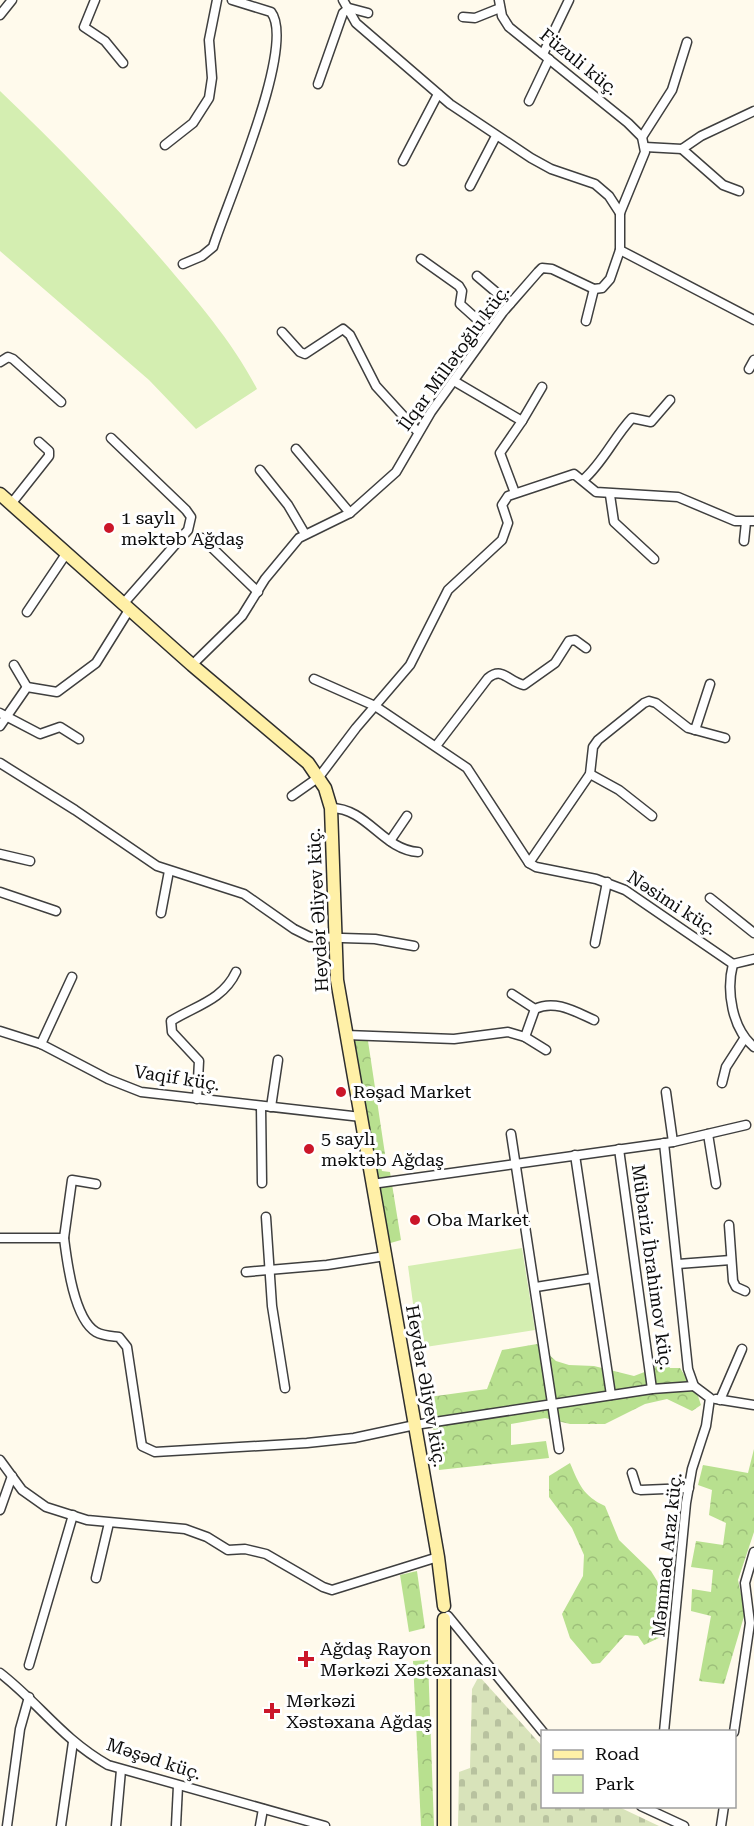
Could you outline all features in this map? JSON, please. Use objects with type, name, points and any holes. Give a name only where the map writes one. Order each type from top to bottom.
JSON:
[{"type":"main road","name":"Heydər Əliyev küç.","points":[[0,494],[192,665],[308,764],[319,777],[329,796],[334,939],[346,1035],[438,1557],[445,1614],[444,1826]]},
{"type":"street","points":[[0,15],[12,0]]},
{"type":"street","points":[[95,0],[84,27],[105,41],[123,63]]},
{"type":"street","points":[[165,145],[193,123],[209,98],[212,78],[209,40],[217,0]]},
{"type":"street","points":[[183,264],[202,256],[213,247],[271,80],[277,39],[275,17],[271,12],[232,0]]},
{"type":"street","points":[[343,0],[356,23],[438,94],[496,136],[551,169],[595,184],[609,196],[620,213]]},
{"type":"street","points":[[529,101],[569,0]]},
{"type":"street","points":[[464,17],[476,18],[499,4]]},
{"type":"street","name":"Füzuli küç.","points":[[499,4],[509,27],[628,123],[642,137]]},
{"type":"street","points":[[349,8],[368,13]]},
{"type":"street","points":[[318,84],[341,18],[349,8]]},
{"type":"street","points":[[586,321],[594,290],[606,285],[620,250],[620,213],[645,147],[642,137],[672,90],[687,42]]},
{"type":"street","points":[[404,160],[438,94]]},
{"type":"street","points":[[645,147],[682,149],[701,136],[754,111]]},
{"type":"street","points":[[470,186],[496,136]]},
{"type":"street","points":[[682,149],[723,185],[739,191]]},
{"type":"street","points":[[620,250],[754,320]]},
{"type":"street","points":[[421,259],[459,286],[462,291],[460,304],[489,330]]},
{"type":"street","name":"İlqar Millətoğlu küç.","points":[[192,665],[242,616],[273,568],[305,534],[350,513],[396,472],[417,432],[489,330],[542,268],[552,269],[594,290]]},
{"type":"street","points":[[477,276],[510,304]]},
{"type":"street","points":[[282,332],[300,352],[305,354],[344,329],[376,386],[417,432]]},
{"type":"street","points":[[0,362],[8,357],[13,359],[61,402]]},
{"type":"street","points":[[749,369],[754,360]]},
{"type":"street","points":[[454,381],[522,421]]},
{"type":"street","points":[[515,493],[500,453],[542,387]]},
{"type":"street","points":[[583,480],[596,469],[618,434],[632,418],[651,422],[670,400]]},
{"type":"street","points":[[14,665],[27,687],[57,692],[90,670],[126,607],[188,530],[191,517],[186,510],[111,438]]},
{"type":"street","points":[[11,504],[49,456],[48,451],[39,442]]},
{"type":"street","points":[[296,449],[350,513]]},
{"type":"street","points":[[260,470],[288,505],[305,534]]},
{"type":"street","points":[[292,796],[319,777],[410,665],[448,590],[502,540],[508,523],[502,505],[508,496],[569,475],[578,476],[590,489],[610,495],[678,497],[725,517],[750,521],[744,541]]},
{"type":"street","points":[[610,495],[614,522],[654,559]]},
{"type":"street","points":[[202,538],[258,592]]},
{"type":"street","points":[[27,612],[66,554]]},
{"type":"street","points":[[436,746],[494,673],[502,673],[516,684],[524,685],[555,663],[569,641],[575,640],[586,648]]},
{"type":"street","points":[[314,679],[375,706],[467,768],[476,778],[515,845],[529,863],[590,774],[593,747],[598,740],[649,700],[657,703],[678,723],[694,730],[725,738]]},
{"type":"street","points":[[694,730],[710,684]]},
{"type":"street","points":[[0,726],[3,715],[27,687]]},
{"type":"street","points":[[3,715],[40,734],[60,728],[79,739]]},
{"type":"street","points":[[0,763],[75,810],[157,866],[223,885],[257,901],[275,917],[310,937],[375,939],[414,946]]},
{"type":"street","points":[[590,774],[619,790],[652,816]]},
{"type":"street","points":[[331,808],[342,808],[356,814],[406,851],[418,852]]},
{"type":"street","points":[[390,841],[407,816]]},
{"type":"street","points":[[0,854],[30,861]]},
{"type":"street","name":"Nəsimi küç.","points":[[529,863],[607,882],[634,896],[733,964]]},
{"type":"street","points":[[161,913],[169,871]]},
{"type":"street","points":[[595,943],[607,882]]},
{"type":"street","points":[[0,892],[56,911]]},
{"type":"street","points":[[710,898],[754,933]]},
{"type":"street","points":[[754,959],[733,964],[730,989],[739,1030],[744,1039],[754,1047]]},
{"type":"street","points":[[197,1100],[199,1061],[172,1032],[171,1021],[219,995],[231,984],[237,972]]},
{"type":"street","points":[[41,1044],[72,977]]},
{"type":"street","points":[[512,994],[535,1009],[561,1006],[594,1020]]},
{"type":"street","points":[[525,1036],[535,1009]]},
{"type":"street","name":"Vaqif küç.","points":[[0,1031],[41,1044],[120,1085],[152,1094],[361,1117]]},
{"type":"street","points":[[346,1035],[454,1039],[508,1032],[525,1036],[546,1050]]},
{"type":"street","points":[[722,1083],[726,1067],[744,1039]]},
{"type":"street","points":[[271,1107],[278,1060]]},
{"type":"street","points":[[666,1092],[668,1142],[688,1369],[694,1386],[710,1398],[754,1405]]},
{"type":"street","points":[[261,1106],[262,1183]]},
{"type":"street","points":[[372,1184],[668,1142],[746,1125]]},
{"type":"street","points":[[511,1134],[559,1449]]},
{"type":"street","points":[[708,1134],[716,1184]]},
{"type":"street","name":"Mübariz İbrahimov küç.","points":[[620,1149],[652,1389]]},
{"type":"street","points":[[575,1155],[611,1395]]},
{"type":"street","points":[[96,1184],[72,1180],[64,1238],[75,1296],[93,1331],[102,1335],[119,1337],[127,1347],[141,1440],[147,1449],[155,1452],[307,1443],[362,1437],[415,1425],[652,1389],[694,1386]]},
{"type":"street","points":[[266,1217],[269,1272],[285,1388]]},
{"type":"street","points":[[729,1225],[733,1281],[736,1287],[745,1291]]},
{"type":"street","points":[[0,1238],[64,1238]]},
{"type":"street","points":[[246,1272],[269,1272],[385,1256]]},
{"type":"street","points":[[678,1264],[731,1260]]},
{"type":"street","points":[[536,1287],[594,1278]]},
{"type":"street","points":[[720,1400],[742,1349]]},
{"type":"street","name":"Məmməd Araz küç.","points":[[664,1730],[689,1488],[692,1469],[706,1426],[710,1398]]},
{"type":"street","points":[[0,1460],[30,1497],[46,1507],[109,1523],[185,1530],[207,1537],[228,1550],[245,1549],[266,1554],[332,1590],[438,1557]]},
{"type":"street","points":[[632,1473],[637,1489],[641,1491],[689,1488]]},
{"type":"street","points":[[0,1510],[12,1476]]},
{"type":"street","points":[[28,1665],[73,1515]]},
{"type":"street","points":[[96,1578],[109,1523]]},
{"type":"street","points":[[734,1730],[750,1623],[751,1603],[745,1583],[754,1552]]},
{"type":"street","points":[[445,1614],[542,1730]]},
{"type":"street","name":"Məşəd küç.","points":[[0,1673],[29,1697],[46,1718],[73,1742],[108,1765],[325,1826]]},
{"type":"street","points":[[7,1826],[20,1729],[29,1697]]},
{"type":"street","points":[[61,1826],[73,1742]]},
{"type":"street","points":[[116,1826],[121,1770]]},
{"type":"street","points":[[176,1826],[178,1786]]},
{"type":"street","points":[[721,1826],[724,1808]]},
{"type":"street","points":[[260,1826],[263,1809]]},
{"type":"street","points":[[655,1810],[684,1826]]},
{"type":"green space","points":[[0,91],[83,174],[162,260],[225,338],[257,389],[196,429],[149,380],[0,251]]},
{"type":"green space","points":[[351,1040],[368,1041],[385,1154],[379,1158],[382,1171],[390,1172],[401,1240],[387,1244]]},
{"type":"green space","points":[[522,1248],[535,1330],[419,1348],[408,1266]]},
{"type":"green space","points":[[537,1344],[556,1361],[569,1365],[594,1366],[634,1376],[655,1368],[658,1350],[670,1368],[680,1368],[698,1396],[701,1405],[692,1411],[667,1399],[645,1404],[605,1424],[570,1424],[545,1418],[511,1424],[511,1445],[546,1441],[549,1458],[439,1470],[429,1397],[487,1389],[502,1350]]},
{"type":"green space","points":[[754,1449],[754,1532],[738,1580],[745,1613],[724,1684],[699,1681],[711,1616],[691,1611],[692,1589],[711,1592],[713,1570],[691,1567],[696,1541],[723,1545],[726,1523],[709,1515],[712,1490],[698,1485],[703,1465],[748,1473]]},
{"type":"green space","points":[[570,1463],[587,1494],[605,1506],[619,1540],[651,1571],[670,1602],[669,1617],[663,1636],[644,1645],[638,1636],[625,1635],[600,1663],[592,1664],[570,1638],[562,1614],[583,1576],[584,1555],[572,1528],[549,1497],[549,1476]]},
{"type":"green space","points":[[417,1571],[425,1628],[409,1632],[400,1575]]},
{"type":"green space","points":[[428,1660],[434,1826],[421,1826],[413,1661]]},
{"type":"green space","points":[[479,1676],[541,1745],[541,1808],[621,1808],[659,1826],[458,1826],[459,1772],[470,1768],[472,1689]]},
{"type":"place","name":"1 saylı məktəb Ağdaş","points":[[109,528]]},
{"type":"place","name":"Rəşad Market","points":[[341,1092]]},
{"type":"place","name":"5 saylı məktəb Ağdaş","points":[[309,1149]]},
{"type":"place","name":"Oba Market","points":[[415,1220]]},
{"type":"place","name":"Ağdaş Rayon Mərkəzi Xəstəxanası","points":[[306,1659]]},
{"type":"place","name":"Mərkəzi Xəstəxana Ağdaş","points":[[272,1711]]}]
